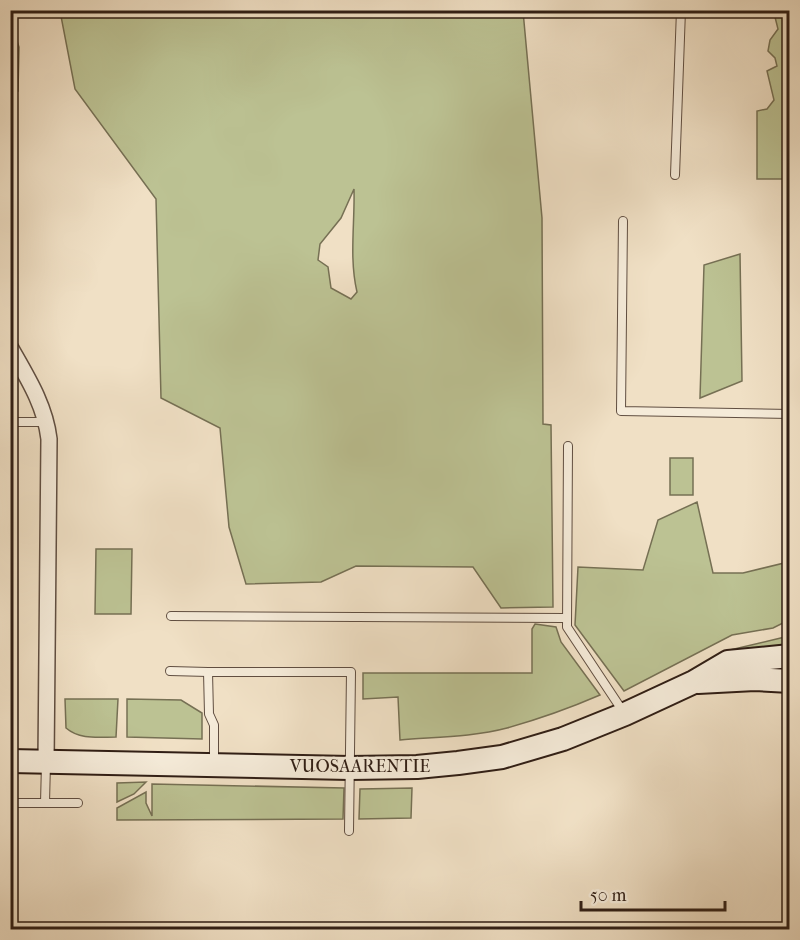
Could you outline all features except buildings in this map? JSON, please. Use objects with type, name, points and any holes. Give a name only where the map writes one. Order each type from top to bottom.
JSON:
[{"type":"street","points":[[10,347],[41,403],[47,422],[49,446],[46,762]]},
{"type":"street","name":"VUOSAARENTIE","points":[[10,761],[350,768],[503,762],[625,714],[694,682],[728,662],[789,656]]},
{"type":"street","name":"VUOSAARENTIE","points":[[694,682],[754,679],[789,681]]},
{"type":"lane","points":[[675,175],[681,10]]},
{"type":"lane","points":[[623,221],[621,411],[789,414]]},
{"type":"lane","points":[[10,422],[47,422]]},
{"type":"lane","points":[[568,446],[565,618],[574,640],[625,714]]},
{"type":"lane","points":[[171,616],[565,618]]},
{"type":"lane","points":[[170,671],[351,672],[349,831]]},
{"type":"lane","points":[[208,672],[209,714],[214,725],[214,765]]},
{"type":"lane","points":[[45,803],[46,762]]},
{"type":"lane","points":[[10,803],[78,803]]},
{"type":"green space","points":[[777,10],[789,11],[789,179],[757,179],[757,111],[767,109],[774,100],[767,71],[777,66],[775,58],[768,51],[770,40],[778,29],[775,17]]},
{"type":"green space","points":[[10,11],[13,11],[13,29],[19,47],[18,91],[11,91]]},
{"type":"green space","points":[[60,11],[523,11],[542,218],[543,424],[551,425],[553,607],[501,608],[473,567],[356,566],[321,582],[246,584],[229,527],[220,428],[161,398],[156,199],[75,89]],"holes":[[[354,189],[353,253],[357,292],[351,299],[331,288],[328,267],[318,260],[320,244],[341,218]]]},
{"type":"green space","points":[[740,254],[742,381],[700,398],[704,265]]},
{"type":"green space","points":[[670,458],[693,458],[693,495],[670,495]]},
{"type":"green space","points":[[697,502],[713,573],[743,573],[789,560],[789,620],[773,628],[732,635],[624,691],[575,625],[578,567],[643,570],[658,520]]},
{"type":"green space","points":[[96,549],[132,549],[131,614],[95,614]]},
{"type":"green space","points":[[535,624],[556,627],[561,642],[600,695],[543,717],[494,731],[400,740],[398,697],[363,699],[363,673],[532,673],[532,629]]},
{"type":"green space","points":[[789,636],[789,647],[732,653],[730,650]]},
{"type":"green space","points":[[65,699],[118,699],[116,737],[83,736],[71,732],[66,728]]},
{"type":"green space","points":[[127,699],[181,700],[202,713],[202,739],[127,737]]},
{"type":"green space","points":[[146,782],[134,794],[117,802],[117,783]]},
{"type":"green space","points":[[152,784],[344,788],[343,819],[117,820],[117,808],[146,792],[146,803],[152,816]]},
{"type":"green space","points":[[412,788],[411,818],[359,819],[360,789]]}]
